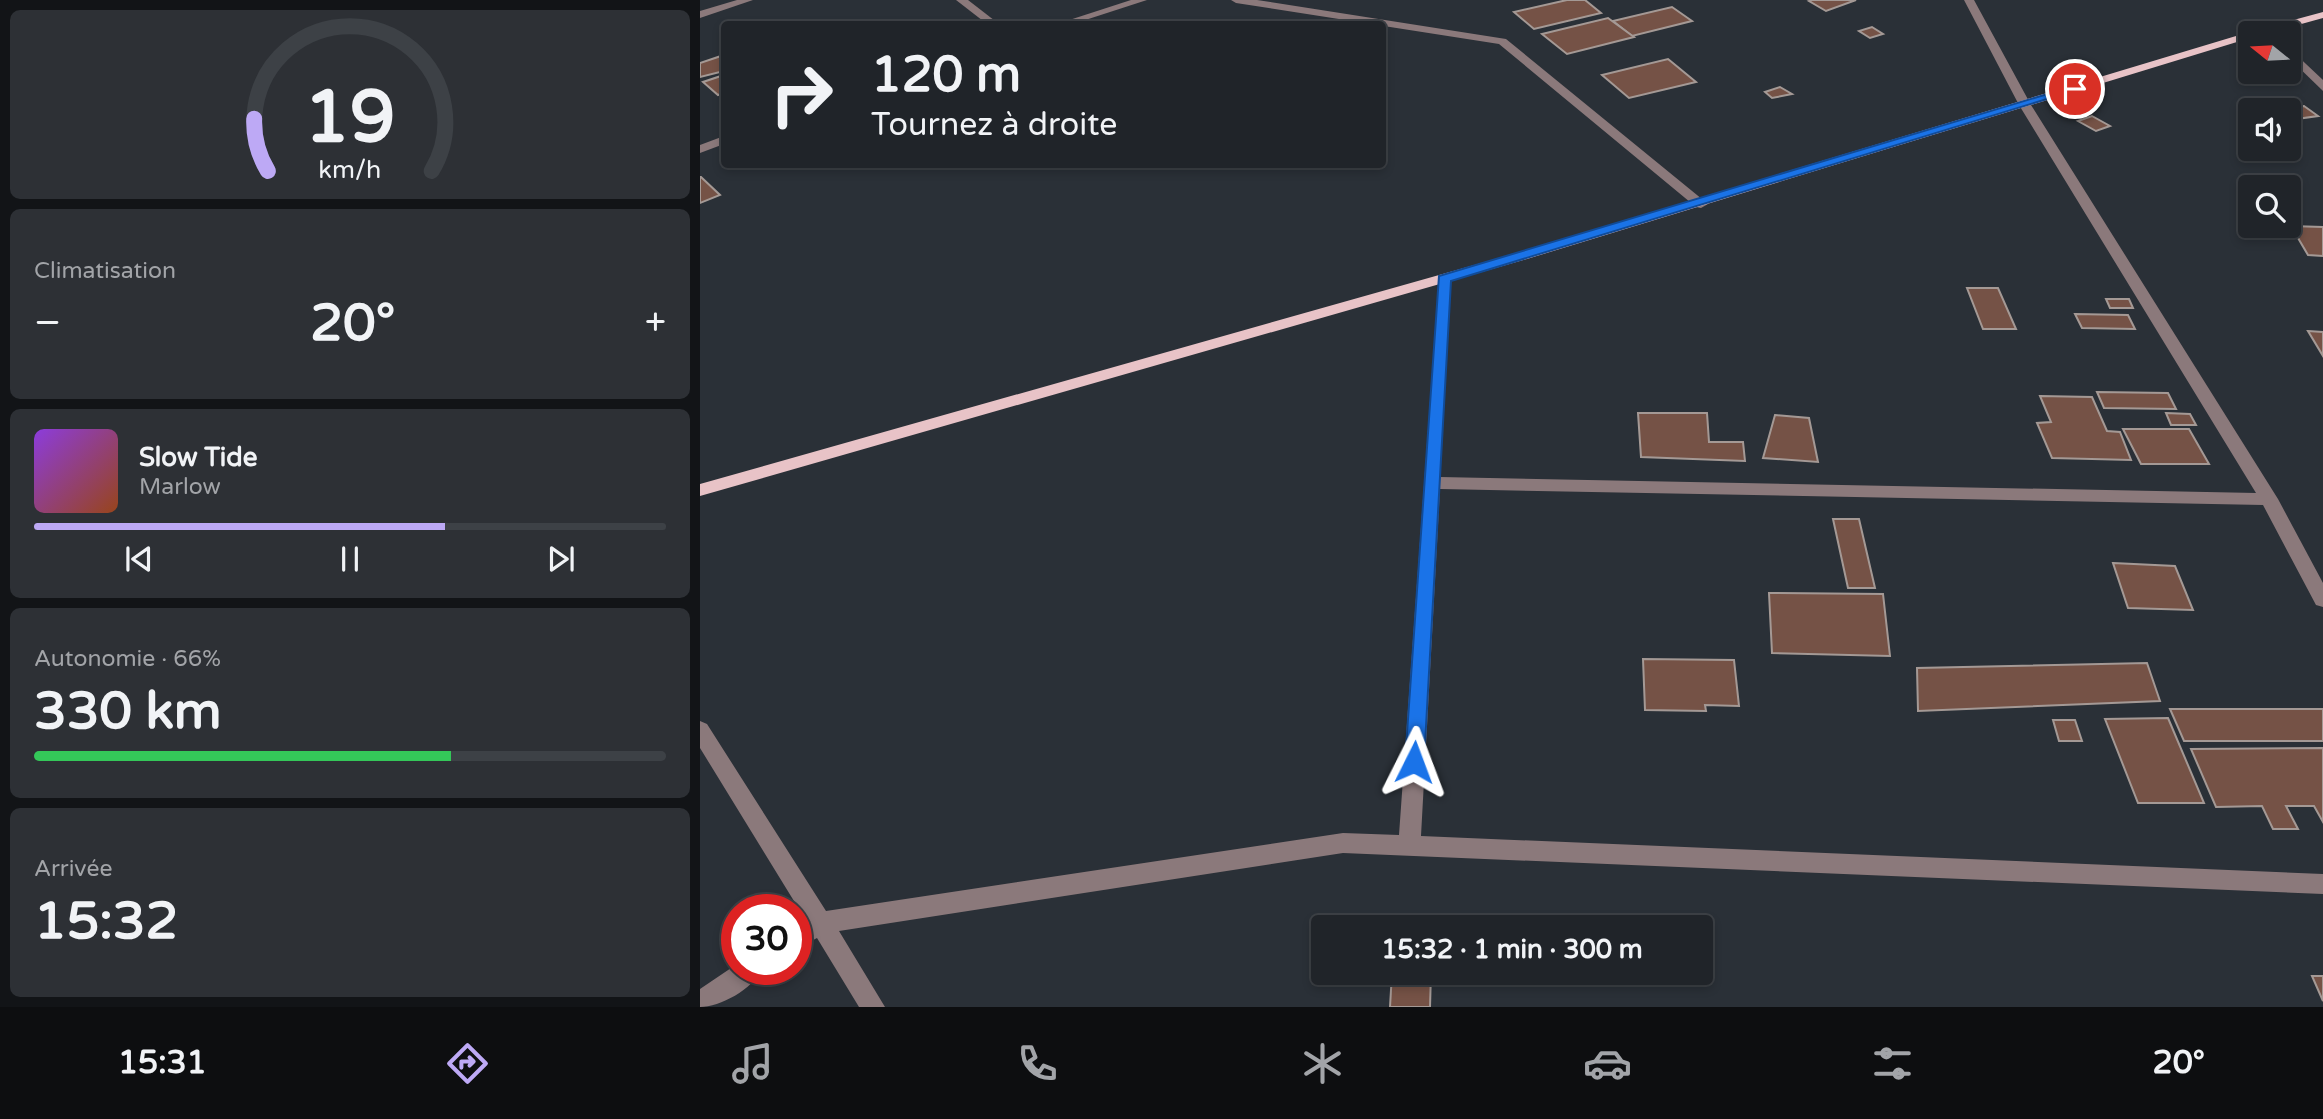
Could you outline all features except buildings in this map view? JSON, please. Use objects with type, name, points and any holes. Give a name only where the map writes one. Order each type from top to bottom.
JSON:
[{"type":"main road","points":[[2301,21],[2323,15]]},
{"type":"main road","points":[[700,490],[916,425],[1701,204],[2238,39]]},
{"type":"street","points":[[700,15],[748,0]]},
{"type":"street","points":[[961,0],[989,21]]},
{"type":"street","points":[[1073,21],[1142,0]]},
{"type":"street","points":[[1236,0],[1372,21]]},
{"type":"street","points":[[1969,0],[2025,104],[2269,499],[2323,600]]},
{"type":"street","points":[[1386,23],[1502,41],[1701,204]]},
{"type":"street","points":[[2301,64],[2323,87]]},
{"type":"street","points":[[700,149],[721,141]]},
{"type":"street","points":[[1409,845],[1444,278]]},
{"type":"street","points":[[1431,483],[2269,499]]},
{"type":"street","points":[[700,730],[873,1007]]},
{"type":"street","points":[[812,928],[819,923],[1343,843],[2323,884]]},
{"type":"street","points":[[700,1003],[727,985]]},
{"type":"route","points":[[1414,762],[1444,278],[1701,204],[2075,89]]}]
